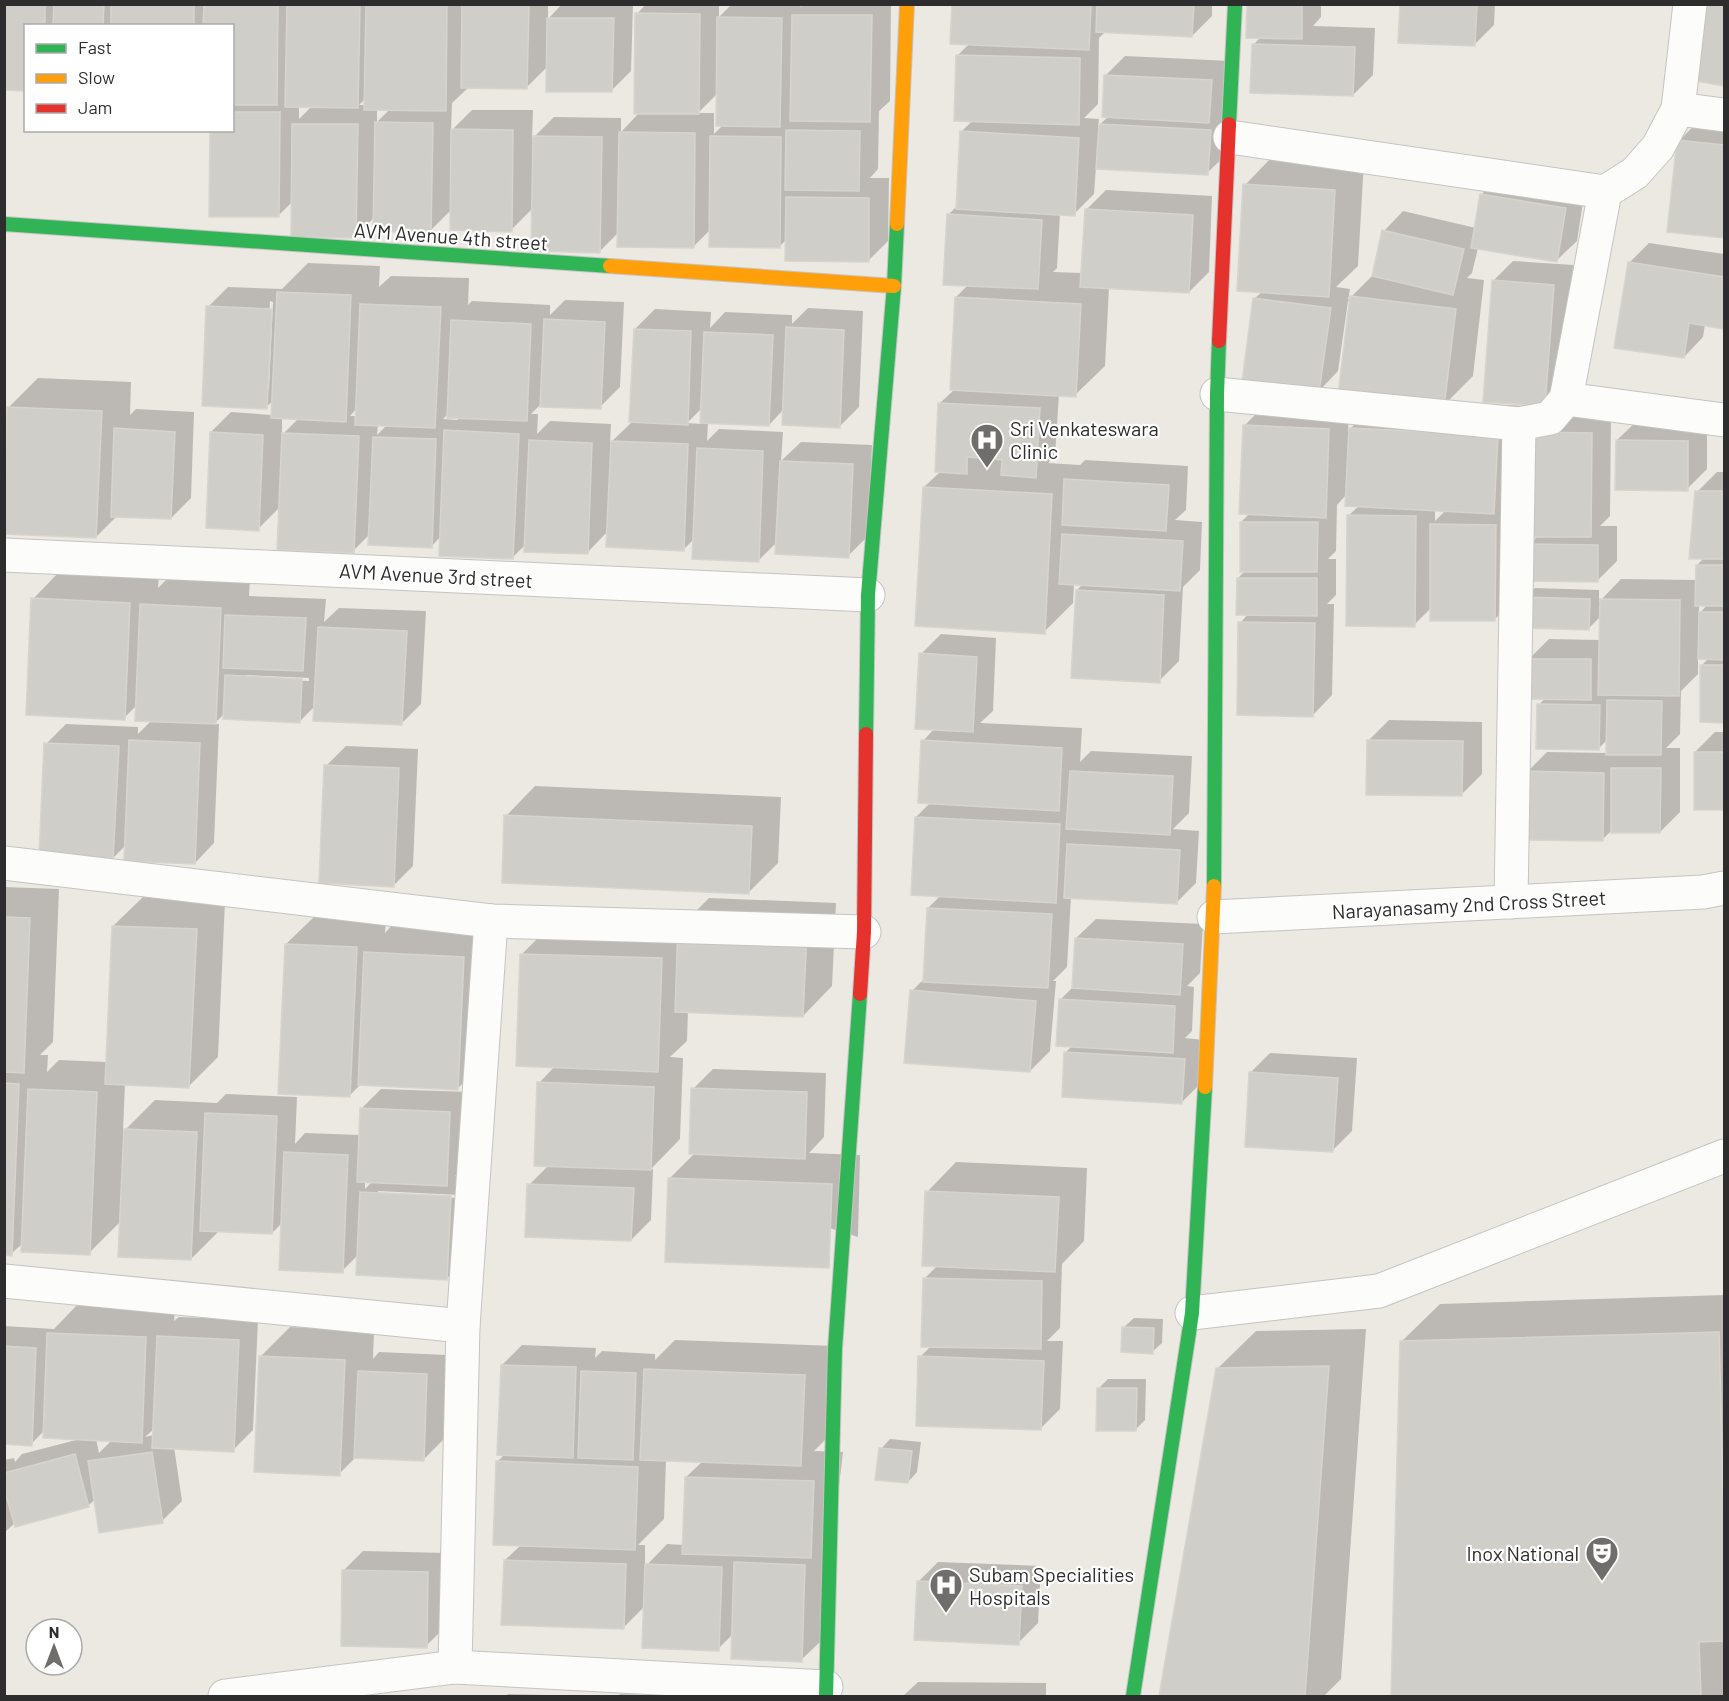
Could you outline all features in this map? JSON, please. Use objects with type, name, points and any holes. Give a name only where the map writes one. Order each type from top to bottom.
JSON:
[{"type":"street","points":[[225,1696],[455,1666],[826,1692],[835,1349],[864,932],[868,595],[894,286],[908,4]]},
{"type":"street","points":[[1133,1696],[1192,1313],[1214,917],[1217,394],[1235,4]]},
{"type":"street","points":[[1230,137],[1605,192],[1635,173],[1658,147],[1678,109],[1690,4]]},
{"type":"street","points":[[1678,109],[1725,115]]},
{"type":"street","points":[[1217,394],[1519,424],[1550,418],[1566,399],[1605,192]]},
{"type":"street","name":"AVM Avenue 4th street","points":[[4,224],[894,286]]},
{"type":"street","points":[[1566,399],[1725,420]]},
{"type":"street","points":[[1510,902],[1519,424]]},
{"type":"street","name":"AVM Avenue 3rd street","points":[[4,555],[868,595]]},
{"type":"street","points":[[4,863],[491,921],[864,932]]},
{"type":"street","name":"Narayanasamy 2nd Cross Street","points":[[1214,917],[1703,892],[1725,888]]},
{"type":"street","points":[[455,1666],[463,1326],[491,921]]},
{"type":"street","points":[[1192,1313],[1379,1291],[1725,1156]]},
{"type":"street","points":[[4,1281],[463,1326]]},
{"type":"building","points":[[4,4],[45,4],[45,24],[24,24],[24,91],[4,90]]},
{"type":"building","points":[[54,4],[104,4],[103,24],[53,24]]},
{"type":"building","points":[[111,4],[194,4],[194,24],[111,24]]},
{"type":"building","points":[[204,4],[278,4],[277,105],[234,105],[234,24],[203,24]]},
{"type":"building","points":[[287,4],[360,4],[358,108],[285,107]]},
{"type":"building","points":[[366,4],[447,4],[446,111],[364,110]]},
{"type":"building","points":[[462,4],[529,5],[527,89],[461,88]]},
{"type":"building","points":[[952,4],[1091,4],[1089,50],[950,44]]},
{"type":"building","points":[[1097,4],[1194,4],[1192,37],[1096,32]]},
{"type":"building","points":[[1247,4],[1302,4],[1302,39],[1246,38]]},
{"type":"building","points":[[1400,4],[1477,4],[1475,46],[1398,43]]},
{"type":"building","points":[[1703,4],[1724,4],[1724,86],[1690,80]]},
{"type":"building","points":[[635,13],[700,14],[699,114],[634,114]]},
{"type":"building","points":[[792,15],[872,15],[870,122],[790,121]]},
{"type":"building","points":[[717,17],[782,18],[780,127],[716,126]]},
{"type":"building","points":[[547,18],[614,18],[612,92],[546,92]]},
{"type":"building","points":[[1252,44],[1355,47],[1353,96],[1250,93]]},
{"type":"building","points":[[956,55],[1080,58],[1079,125],[954,121]]},
{"type":"building","points":[[1104,75],[1212,80],[1209,123],[1102,117]]},
{"type":"building","points":[[234,112],[280,112],[279,217],[209,217],[210,132],[234,132]]},
{"type":"building","points":[[375,122],[433,123],[431,232],[373,232]]},
{"type":"building","points":[[292,124],[358,124],[356,238],[291,237]]},
{"type":"building","points":[[1099,124],[1211,130],[1208,175],[1096,169]]},
{"type":"building","points":[[451,129],[513,130],[512,232],[450,230]]},
{"type":"building","points":[[786,130],[860,131],[859,191],[785,190]]},
{"type":"building","points":[[960,131],[1079,138],[1075,216],[956,209]]},
{"type":"building","points":[[619,132],[695,133],[694,248],[617,247]]},
{"type":"building","points":[[533,136],[602,137],[600,253],[531,251]]},
{"type":"building","points":[[710,136],[781,137],[780,248],[709,247]]},
{"type":"building","points":[[1677,140],[1724,145],[1724,238],[1667,232]]},
{"type":"building","points":[[1243,184],[1335,190],[1329,297],[1237,291]]},
{"type":"building","points":[[1480,194],[1566,208],[1557,262],[1471,248]]},
{"type":"building","points":[[786,197],[869,198],[869,262],[785,261]]},
{"type":"building","points":[[1085,209],[1193,215],[1189,293],[1080,287]]},
{"type":"building","points":[[947,214],[1042,220],[1038,289],[943,285]]},
{"type":"building","points":[[1382,230],[1464,249],[1453,295],[1372,276]]},
{"type":"building","points":[[1628,262],[1724,277],[1724,329],[1689,323],[1684,358],[1614,348]]},
{"type":"building","points":[[1492,280],[1554,285],[1545,406],[1483,402]]},
{"type":"building","points":[[277,292],[351,295],[346,422],[271,418]]},
{"type":"building","points":[[1350,296],[1456,309],[1444,407],[1338,395]]},
{"type":"building","points":[[955,297],[1081,304],[1076,397],[950,390]]},
{"type":"building","points":[[1253,298],[1331,308],[1319,392],[1242,382]]},
{"type":"building","points":[[360,304],[441,307],[435,428],[355,425]]},
{"type":"building","points":[[206,306],[272,309],[267,409],[202,406]]},
{"type":"building","points":[[544,319],[605,322],[601,409],[540,407]]},
{"type":"building","points":[[451,320],[531,324],[527,421],[447,418]]},
{"type":"building","points":[[786,327],[844,330],[840,428],[782,425]]},
{"type":"building","points":[[634,329],[691,331],[688,425],[629,422]]},
{"type":"building","points":[[704,332],[773,335],[769,426],[700,423]]},
{"type":"building","points":[[938,403],[1040,408],[1036,478],[1001,475],[1002,460],[967,457],[967,474],[935,472]]},
{"type":"building","points":[[7,407],[102,411],[96,538],[4,534]]},
{"type":"building","points":[[1243,425],[1329,429],[1326,518],[1239,514]]},
{"type":"building","points":[[114,428],[175,432],[171,519],[111,517]]},
{"type":"building","points":[[1349,428],[1498,435],[1494,514],[1345,506]]},
{"type":"building","points":[[444,430],[519,434],[513,559],[439,556]]},
{"type":"building","points":[[210,432],[263,435],[259,531],[206,528]]},
{"type":"building","points":[[1531,432],[1592,433],[1591,537],[1529,537]]},
{"type":"building","points":[[282,433],[359,436],[354,553],[277,550]]},
{"type":"building","points":[[373,437],[436,439],[432,548],[368,545]]},
{"type":"building","points":[[529,440],[592,443],[588,554],[524,552]]},
{"type":"building","points":[[1616,440],[1688,441],[1688,491],[1615,490]]},
{"type":"building","points":[[611,441],[688,444],[684,551],[606,547]]},
{"type":"building","points":[[697,448],[763,451],[759,562],[692,559]]},
{"type":"building","points":[[780,461],[853,464],[849,558],[775,554]]},
{"type":"building","points":[[1064,479],[1169,485],[1166,531],[1062,525]]},
{"type":"building","points":[[923,487],[1052,494],[1045,634],[915,626]]},
{"type":"building","points":[[1695,491],[1724,491],[1724,559],[1689,559]]},
{"type":"building","points":[[1347,515],[1416,516],[1415,627],[1346,626]]},
{"type":"building","points":[[1240,522],[1318,522],[1317,572],[1240,572]]},
{"type":"building","points":[[1430,524],[1496,525],[1495,621],[1430,621]]},
{"type":"building","points":[[1062,534],[1183,541],[1180,591],[1059,584]]},
{"type":"building","points":[[1528,544],[1598,545],[1598,582],[1527,581]]},
{"type":"building","points":[[1696,565],[1724,565],[1724,606],[1695,606]]},
{"type":"building","points":[[1237,578],[1317,578],[1317,616],[1236,615]]},
{"type":"building","points":[[1076,590],[1164,595],[1160,683],[1071,678]]},
{"type":"building","points":[[1524,597],[1590,599],[1589,630],[1523,628]]},
{"type":"building","points":[[31,598],[130,603],[125,720],[26,715]]},
{"type":"building","points":[[1600,599],[1680,600],[1679,696],[1598,695]]},
{"type":"building","points":[[140,604],[221,608],[216,724],[135,721]]},
{"type":"building","points":[[1699,612],[1724,612],[1724,660],[1698,659]]},
{"type":"building","points":[[225,615],[306,618],[303,671],[223,668]]},
{"type":"building","points":[[1238,622],[1315,623],[1313,717],[1237,715]]},
{"type":"building","points":[[318,627],[407,631],[402,725],[313,721]]},
{"type":"building","points":[[919,653],[977,657],[973,732],[915,729]]},
{"type":"building","points":[[1528,659],[1591,659],[1591,700],[1527,699]]},
{"type":"building","points":[[1700,665],[1724,665],[1724,723],[1700,722]]},
{"type":"building","points":[[225,675],[302,679],[300,723],[223,719]]},
{"type":"building","points":[[1607,700],[1662,701],[1661,755],[1606,755]]},
{"type":"building","points":[[1537,704],[1600,705],[1599,750],[1536,749]]},
{"type":"building","points":[[129,740],[200,743],[195,864],[124,861]]},
{"type":"building","points":[[921,740],[1062,748],[1059,811],[918,803]]},
{"type":"building","points":[[1367,740],[1463,741],[1462,796],[1366,795]]},
{"type":"building","points":[[44,743],[119,746],[113,860],[39,857]]},
{"type":"building","points":[[1694,752],[1724,752],[1724,810],[1694,810]]},
{"type":"building","points":[[324,765],[399,768],[394,887],[319,883]]},
{"type":"building","points":[[1611,768],[1661,768],[1660,833],[1611,833]]},
{"type":"building","points":[[1070,771],[1173,776],[1170,835],[1066,829]]},
{"type":"building","points":[[1525,771],[1604,773],[1603,841],[1525,840]]},
{"type":"building","points":[[504,815],[752,826],[749,894],[502,883]]},
{"type":"building","points":[[915,817],[1060,824],[1056,903],[911,895]]},
{"type":"building","points":[[1067,844],[1180,850],[1177,904],[1064,898]]},
{"type":"building","points":[[927,908],[1052,914],[1048,988],[923,982]]},
{"type":"building","points":[[4,917],[30,918],[24,1073],[4,1072]]},
{"type":"building","points":[[112,926],[197,929],[189,1088],[105,1084]]},
{"type":"building","points":[[678,926],[807,932],[803,1017],[675,1012]]},
{"type":"building","points":[[1075,938],[1183,944],[1180,995],[1072,988]]},
{"type":"building","points":[[285,944],[357,947],[350,1097],[278,1094]]},
{"type":"building","points":[[364,952],[464,957],[458,1090],[358,1085]]},
{"type":"building","points":[[520,954],[662,958],[658,1072],[516,1066]]},
{"type":"building","points":[[910,990],[1036,1001],[1030,1072],[904,1063]]},
{"type":"building","points":[[1059,999],[1175,1006],[1173,1053],[1056,1046]]},
{"type":"building","points":[[1064,1052],[1185,1059],[1182,1104],[1062,1097]]},
{"type":"building","points":[[1249,1072],[1338,1078],[1333,1152],[1245,1147]]},
{"type":"building","points":[[537,1082],[654,1087],[651,1170],[534,1166]]},
{"type":"building","points":[[4,1083],[19,1084],[12,1256],[4,1255]]},
{"type":"building","points":[[691,1088],[807,1092],[805,1159],[689,1154]]},
{"type":"building","points":[[28,1089],[97,1092],[90,1255],[21,1252]]},
{"type":"building","points":[[360,1108],[450,1112],[447,1186],[357,1182]]},
{"type":"building","points":[[205,1113],[277,1116],[272,1234],[200,1231]]},
{"type":"building","points":[[124,1129],[197,1132],[191,1260],[118,1257]]},
{"type":"building","points":[[284,1152],[348,1155],[343,1273],[279,1270]]},
{"type":"building","points":[[668,1178],[832,1184],[829,1268],[665,1262]]},
{"type":"building","points":[[527,1184],[634,1188],[631,1241],[525,1237]]},
{"type":"building","points":[[925,1191],[1059,1197],[1055,1272],[922,1266]]},
{"type":"building","points":[[360,1192],[451,1196],[447,1280],[356,1275]]},
{"type":"building","points":[[923,1278],[1042,1281],[1041,1349],[921,1347]]},
{"type":"building","points":[[1122,1327],[1154,1328],[1153,1354],[1121,1352]]},
{"type":"building","points":[[1719,1332],[1724,1523],[1724,1641],[1699,1642],[1701,1696],[1391,1696],[1400,1341]]},
{"type":"building","points":[[47,1333],[146,1337],[142,1443],[43,1438]]},
{"type":"building","points":[[157,1336],[239,1340],[234,1452],[152,1448]]},
{"type":"building","points":[[4,1346],[36,1348],[32,1446],[4,1444]]},
{"type":"building","points":[[259,1356],[345,1360],[340,1476],[254,1472]]},
{"type":"building","points":[[918,1356],[1044,1361],[1041,1430],[916,1426]]},
{"type":"building","points":[[501,1365],[576,1367],[573,1458],[497,1455]]},
{"type":"building","points":[[1329,1366],[1305,1696],[1159,1696],[1216,1368]]},
{"type":"building","points":[[644,1369],[805,1375],[801,1466],[640,1460]]},
{"type":"building","points":[[358,1371],[427,1374],[424,1461],[354,1458]]},
{"type":"building","points":[[581,1371],[636,1373],[633,1460],[578,1458]]},
{"type":"building","points":[[1097,1388],[1137,1388],[1136,1431],[1096,1431]]},
{"type":"building","points":[[879,1448],[912,1451],[908,1483],[875,1480]]},
{"type":"building","points":[[152,1452],[163,1523],[99,1533],[88,1461]]},
{"type":"building","points":[[75,1454],[89,1507],[15,1527],[4,1488],[4,1473]]},
{"type":"building","points":[[496,1461],[638,1467],[635,1550],[493,1545]]},
{"type":"building","points":[[685,1477],[814,1481],[811,1558],[682,1554]]},
{"type":"building","points":[[504,1560],[626,1564],[624,1629],[501,1625]]},
{"type":"building","points":[[734,1562],[805,1565],[802,1662],[731,1659]]},
{"type":"building","points":[[645,1564],[722,1567],[719,1651],[642,1648]]},
{"type":"building","points":[[342,1570],[428,1572],[427,1648],[341,1646]]},
{"type":"building","points":[[917,1581],[1022,1586],[1019,1645],[914,1640]]},
{"type":"traffic: fast","points":[[1229,124],[1235,4]]},
{"type":"traffic: fast","points":[[4,224],[610,266]]},
{"type":"traffic: fast","points":[[866,734],[868,595],[894,286],[897,224]]},
{"type":"traffic: fast","points":[[1214,886],[1219,341]]},
{"type":"traffic: fast","points":[[826,1696],[835,1349],[860,994]]},
{"type":"traffic: fast","points":[[1133,1696],[1192,1313],[1205,1087]]},
{"type":"traffic: slow","points":[[897,224],[907,4]]},
{"type":"traffic: slow","points":[[610,266],[894,286]]},
{"type":"traffic: slow","points":[[1205,1087],[1214,886]]},
{"type":"traffic: jam","points":[[1219,341],[1229,124]]},
{"type":"traffic: jam","points":[[860,994],[864,932],[866,734]]},
{"type":"place","name":"Sri Venkateswara Clinic","points":[[987,469]]},
{"type":"place","name":"Inox National","points":[[1602,1582]]},
{"type":"place","name":"Subam Specialities Hospitals","points":[[946,1614]]}]
